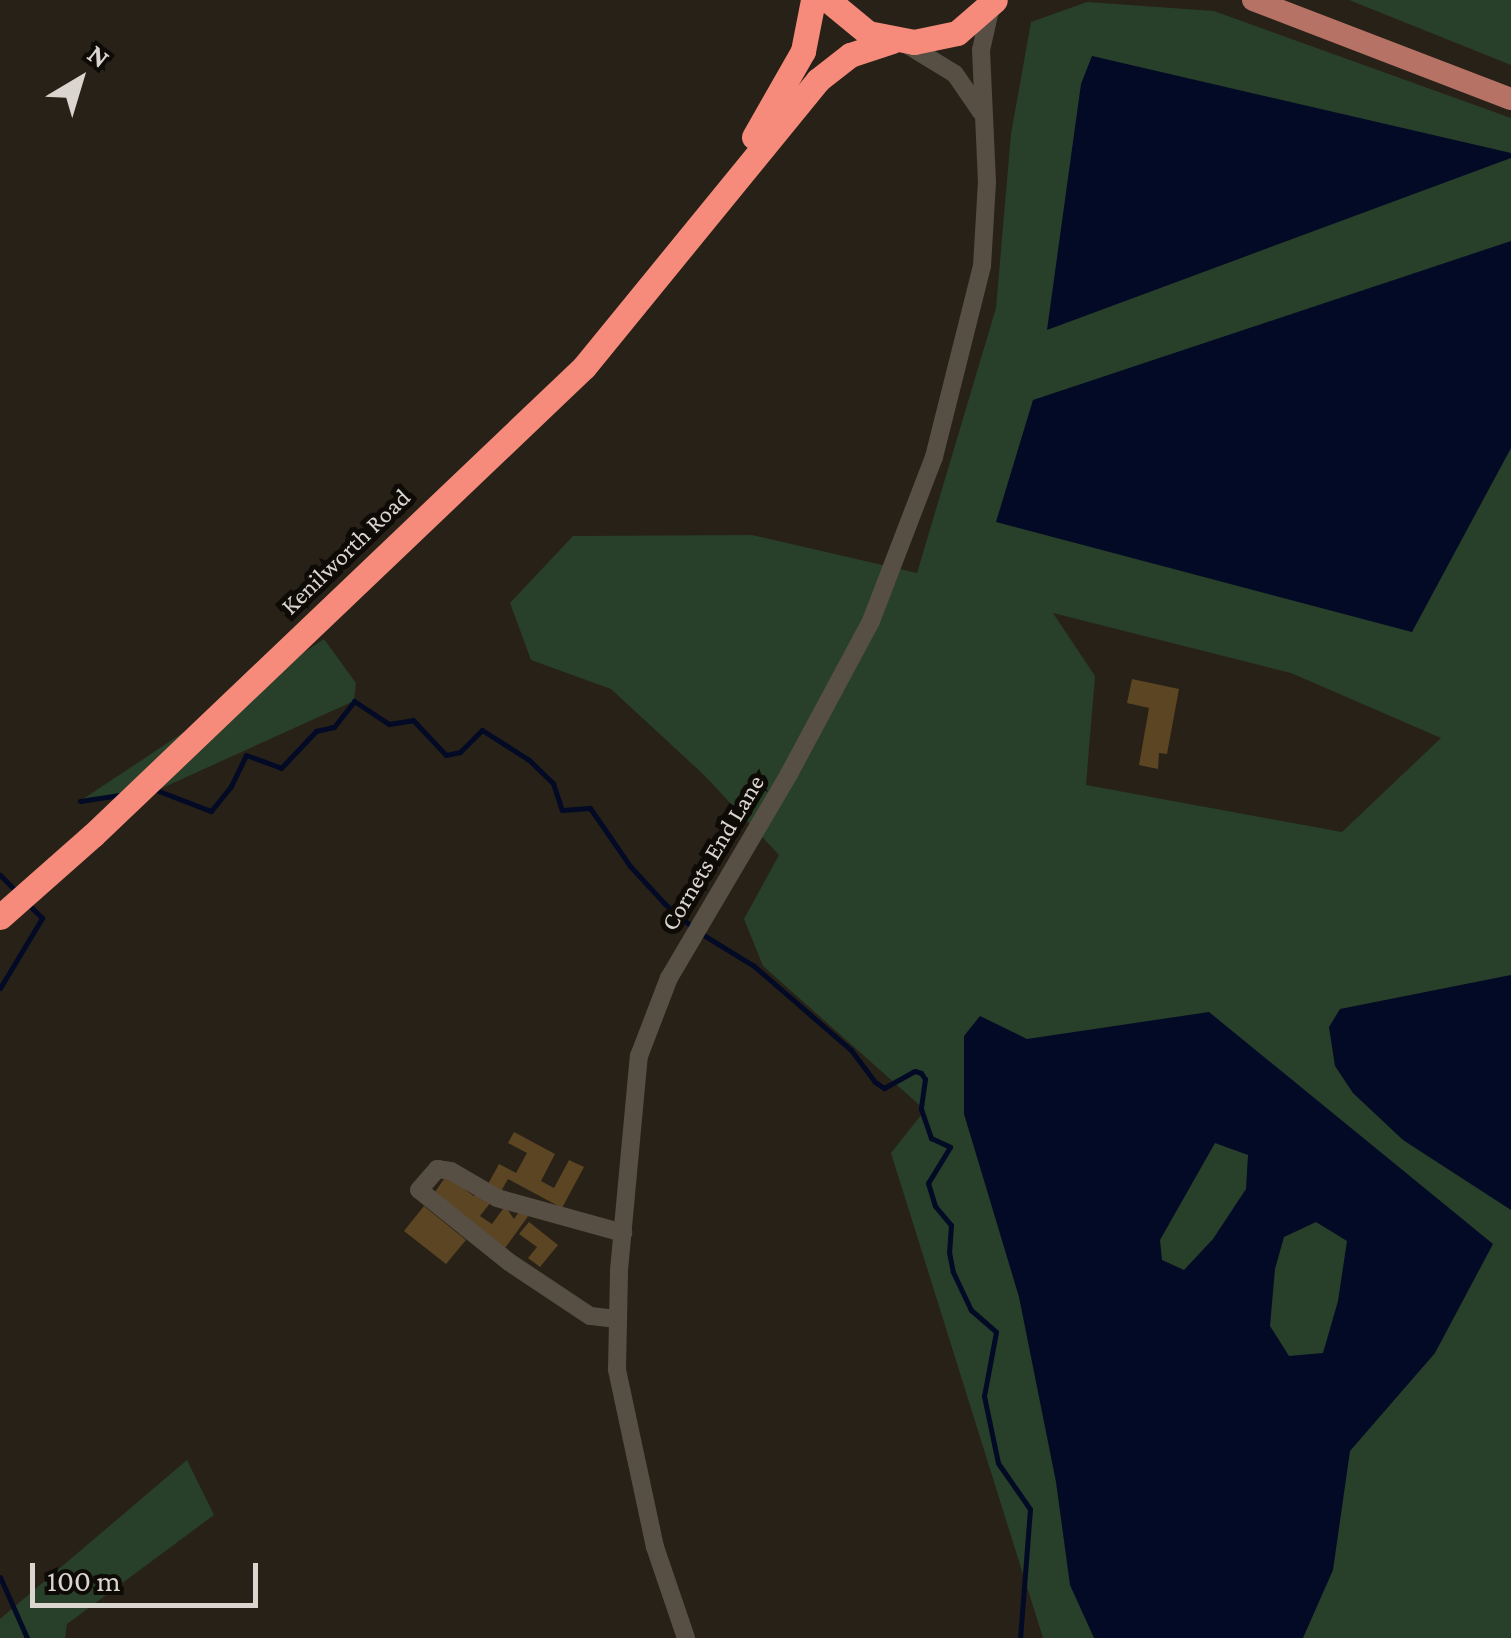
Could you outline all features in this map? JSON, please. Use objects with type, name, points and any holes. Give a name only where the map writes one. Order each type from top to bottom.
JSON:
[{"type":"highway","name":"Kenilworth Road","points":[[712,210],[803,52],[813,0]]},
{"type":"highway","points":[[828,0],[856,27],[896,41]]},
{"type":"highway","name":"Kenilworth Road","points":[[0,917],[93,835],[584,367],[818,80],[850,55],[896,41],[941,40],[993,3]]},
{"type":"main road","points":[[1253,0],[1511,99]]},
{"type":"street","name":"Cornets End Lane","points":[[686,1638],[655,1547],[622,1404],[616,1319],[635,1083],[650,1019],[688,944],[843,676],[897,558],[934,457],[982,266],[988,182],[981,50],[993,3]]},
{"type":"street","points":[[896,41],[943,64],[982,112]]},
{"type":"street","points":[[616,1319],[590,1316],[509,1262],[419,1190],[437,1169],[451,1170],[497,1198],[622,1233]]},
{"type":"green space","points":[[1349,0],[1511,0],[1511,65]]},
{"type":"green space","points":[[1087,2],[1214,11],[1511,118],[1511,1638],[1043,1638],[891,1153],[925,1110],[763,966],[744,919],[779,855],[704,775],[611,689],[531,660],[510,603],[573,536],[752,535],[917,573],[996,308],[1011,134],[1031,22]],"holes":[[[1053,613],[1291,673],[1441,738],[1342,832],[1086,785],[1095,676]]]},
{"type":"green space","points":[[324,639],[356,683],[354,701],[160,789],[80,801]]},
{"type":"green space","points":[[187,1460],[214,1515],[67,1624],[65,1638],[0,1638],[0,1619]]},
{"type":"water","points":[[1092,56],[1511,153],[1511,158],[1047,330],[1081,84]]},
{"type":"water","points":[[1511,241],[1511,448],[1412,632],[996,522],[1033,400]]},
{"type":"water","points":[[1511,975],[1511,1210],[1403,1140],[1353,1093],[1335,1066],[1329,1027],[1340,1009]]},
{"type":"water","points":[[1209,1012],[1493,1244],[1435,1353],[1350,1451],[1333,1570],[1303,1638],[1094,1638],[1070,1585],[1056,1482],[1019,1297],[964,1114],[964,1036],[980,1016],[1027,1039]],"holes":[[[1215,1143],[1248,1155],[1246,1189],[1213,1239],[1184,1270],[1162,1260],[1160,1240]],[[1316,1222],[1347,1241],[1338,1301],[1323,1353],[1289,1356],[1270,1326],[1275,1269],[1284,1237]]]},
{"type":"building","points":[[1132,679],[1179,689],[1167,754],[1159,753],[1158,769],[1139,765],[1149,708],[1127,703]]},
{"type":"building","points":[[514,1132],[555,1154],[541,1181],[554,1188],[569,1160],[584,1167],[562,1208],[508,1179],[500,1193],[487,1186],[499,1164],[516,1173],[527,1153],[508,1143]]},
{"type":"building","points":[[446,1176],[474,1196],[477,1192],[491,1202],[480,1216],[492,1224],[505,1206],[514,1219],[521,1209],[529,1215],[505,1248],[433,1195]]},
{"type":"building","points":[[424,1206],[466,1240],[446,1264],[404,1231]]},
{"type":"building","points":[[529,1222],[558,1245],[540,1267],[528,1258],[537,1247],[519,1234]]},
{"type":"waterway","points":[[156,790],[211,811],[231,786],[246,755],[281,768],[316,731],[334,727],[354,701],[389,724],[413,720],[446,755],[460,752],[482,730],[529,760],[553,783],[562,810],[590,808],[630,866],[665,904],[697,931],[754,966],[851,1050],[875,1082],[884,1088],[915,1071],[921,1073],[925,1079],[921,1109],[931,1138],[950,1147],[928,1183],[935,1206],[951,1225],[949,1252],[953,1272],[971,1310],[996,1332],[984,1396],[998,1463],[1030,1509],[1020,1638]]},
{"type":"waterway","points":[[80,801],[120,795]]},
{"type":"waterway","points":[[0,875],[17,892]]},
{"type":"waterway","points":[[0,988],[42,918],[28,904]]},
{"type":"waterway","points":[[0,1577],[27,1638]]}]
